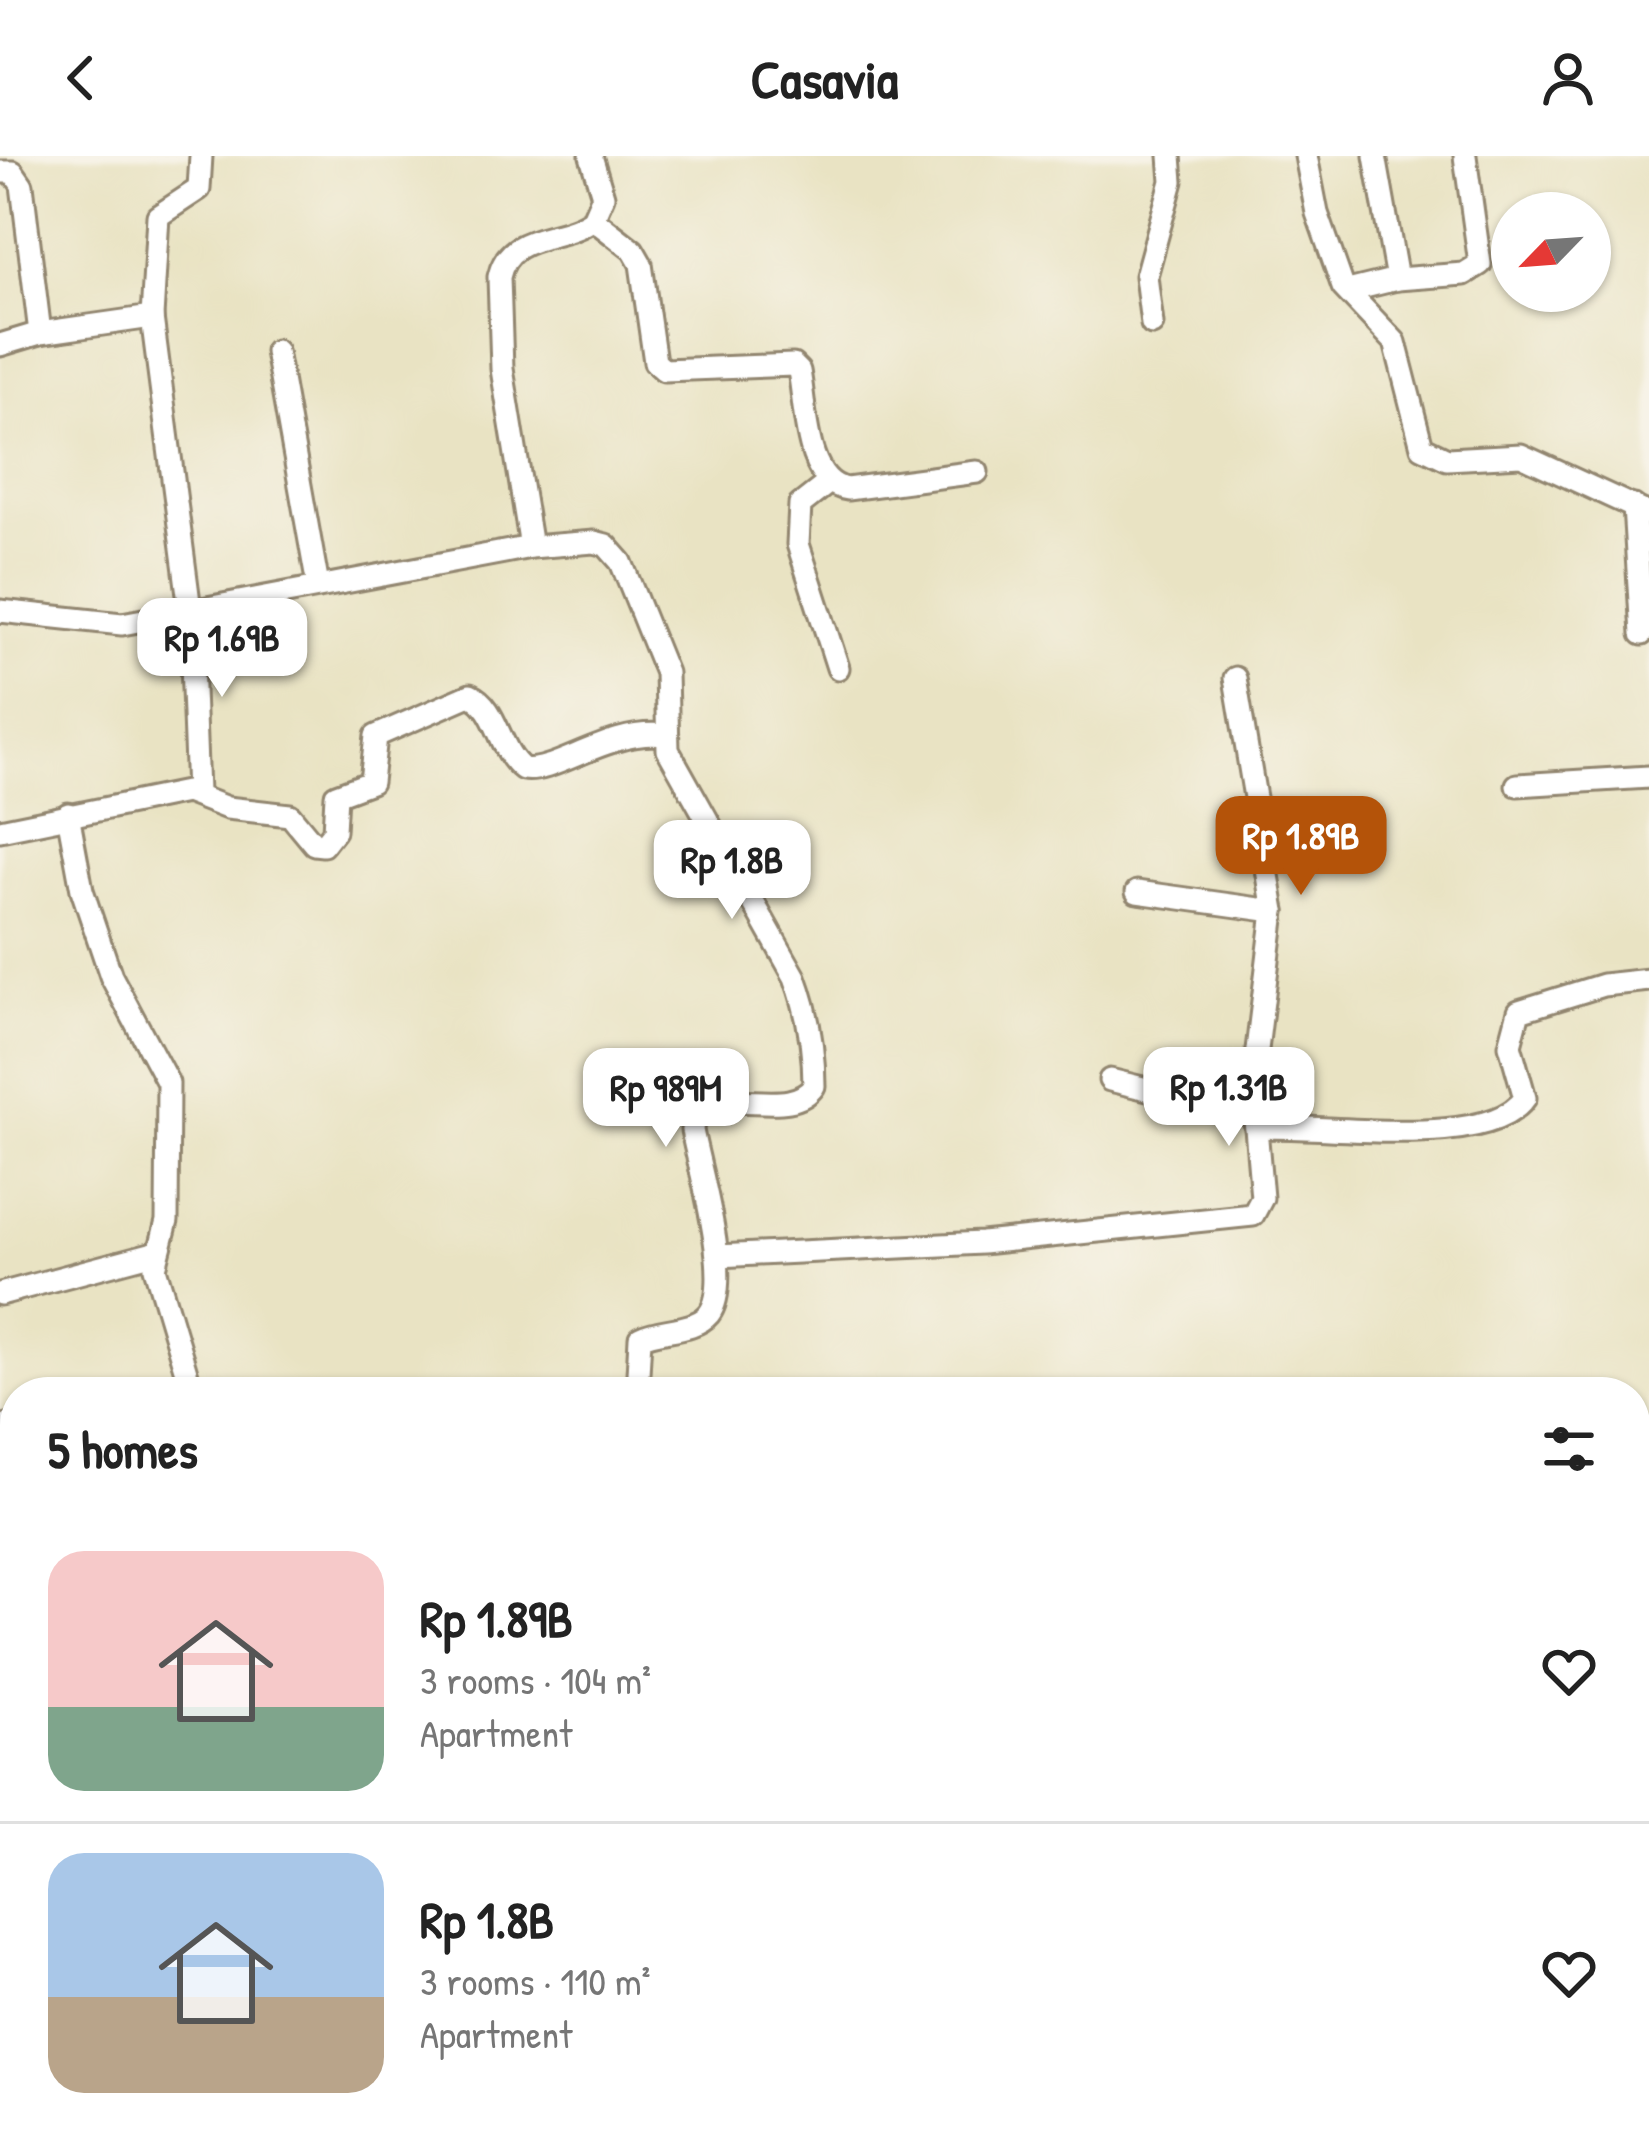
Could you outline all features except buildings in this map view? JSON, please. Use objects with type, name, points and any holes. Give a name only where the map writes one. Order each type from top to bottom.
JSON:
[{"type":"street","points":[[197,793],[190,610],[152,317],[158,216],[199,189],[201,156]]},
{"type":"street","points":[[531,547],[502,369],[499,277],[502,262],[514,249],[593,219],[603,196],[591,156]]},
{"type":"street","points":[[1152,324],[1146,276],[1172,181],[1170,156]]},
{"type":"street","points":[[1306,156],[1324,237],[1348,291],[1395,342],[1414,431],[1432,456],[1521,455],[1641,510],[1642,634]]},
{"type":"street","points":[[1375,156],[1397,279]]},
{"type":"street","points":[[1348,291],[1397,279],[1464,274],[1480,264],[1465,156]]},
{"type":"street","points":[[0,172],[13,172],[22,185],[40,333]]},
{"type":"street","points":[[593,219],[633,250],[641,264],[655,362],[664,370],[766,364],[793,365],[799,371],[818,468],[828,483],[847,489],[976,472]]},
{"type":"street","points":[[0,345],[40,333],[152,317]]},
{"type":"street","points":[[276,351],[318,586]]},
{"type":"street","points":[[828,483],[800,505],[798,544],[838,668]]},
{"type":"street","points":[[0,610],[122,624],[531,547],[594,542],[616,555],[666,673],[664,735],[696,805],[806,1006],[814,1086],[798,1099],[713,1100],[694,1114],[692,1130],[718,1256],[708,1316],[637,1341],[637,1377]]},
{"type":"street","points":[[718,1256],[982,1243],[1252,1215],[1260,1206],[1255,1122],[1259,1009],[1274,911],[1235,678]]},
{"type":"street","points":[[0,830],[197,793],[227,808],[290,815],[314,844],[323,844],[334,831],[336,795],[371,782],[376,736],[464,698],[483,702],[505,749],[523,769],[547,767],[599,742],[664,735]]},
{"type":"street","points":[[1517,785],[1649,777]]},
{"type":"street","points":[[68,814],[82,890],[111,976],[168,1083],[167,1221],[158,1252],[159,1284],[187,1377]]},
{"type":"street","points":[[1137,892],[1274,911]]},
{"type":"street","points":[[1110,1080],[1255,1122],[1429,1132],[1518,1108],[1525,1098],[1510,1045],[1519,1011],[1603,986],[1649,980]]},
{"type":"street","points":[[0,1294],[158,1252]]}]
